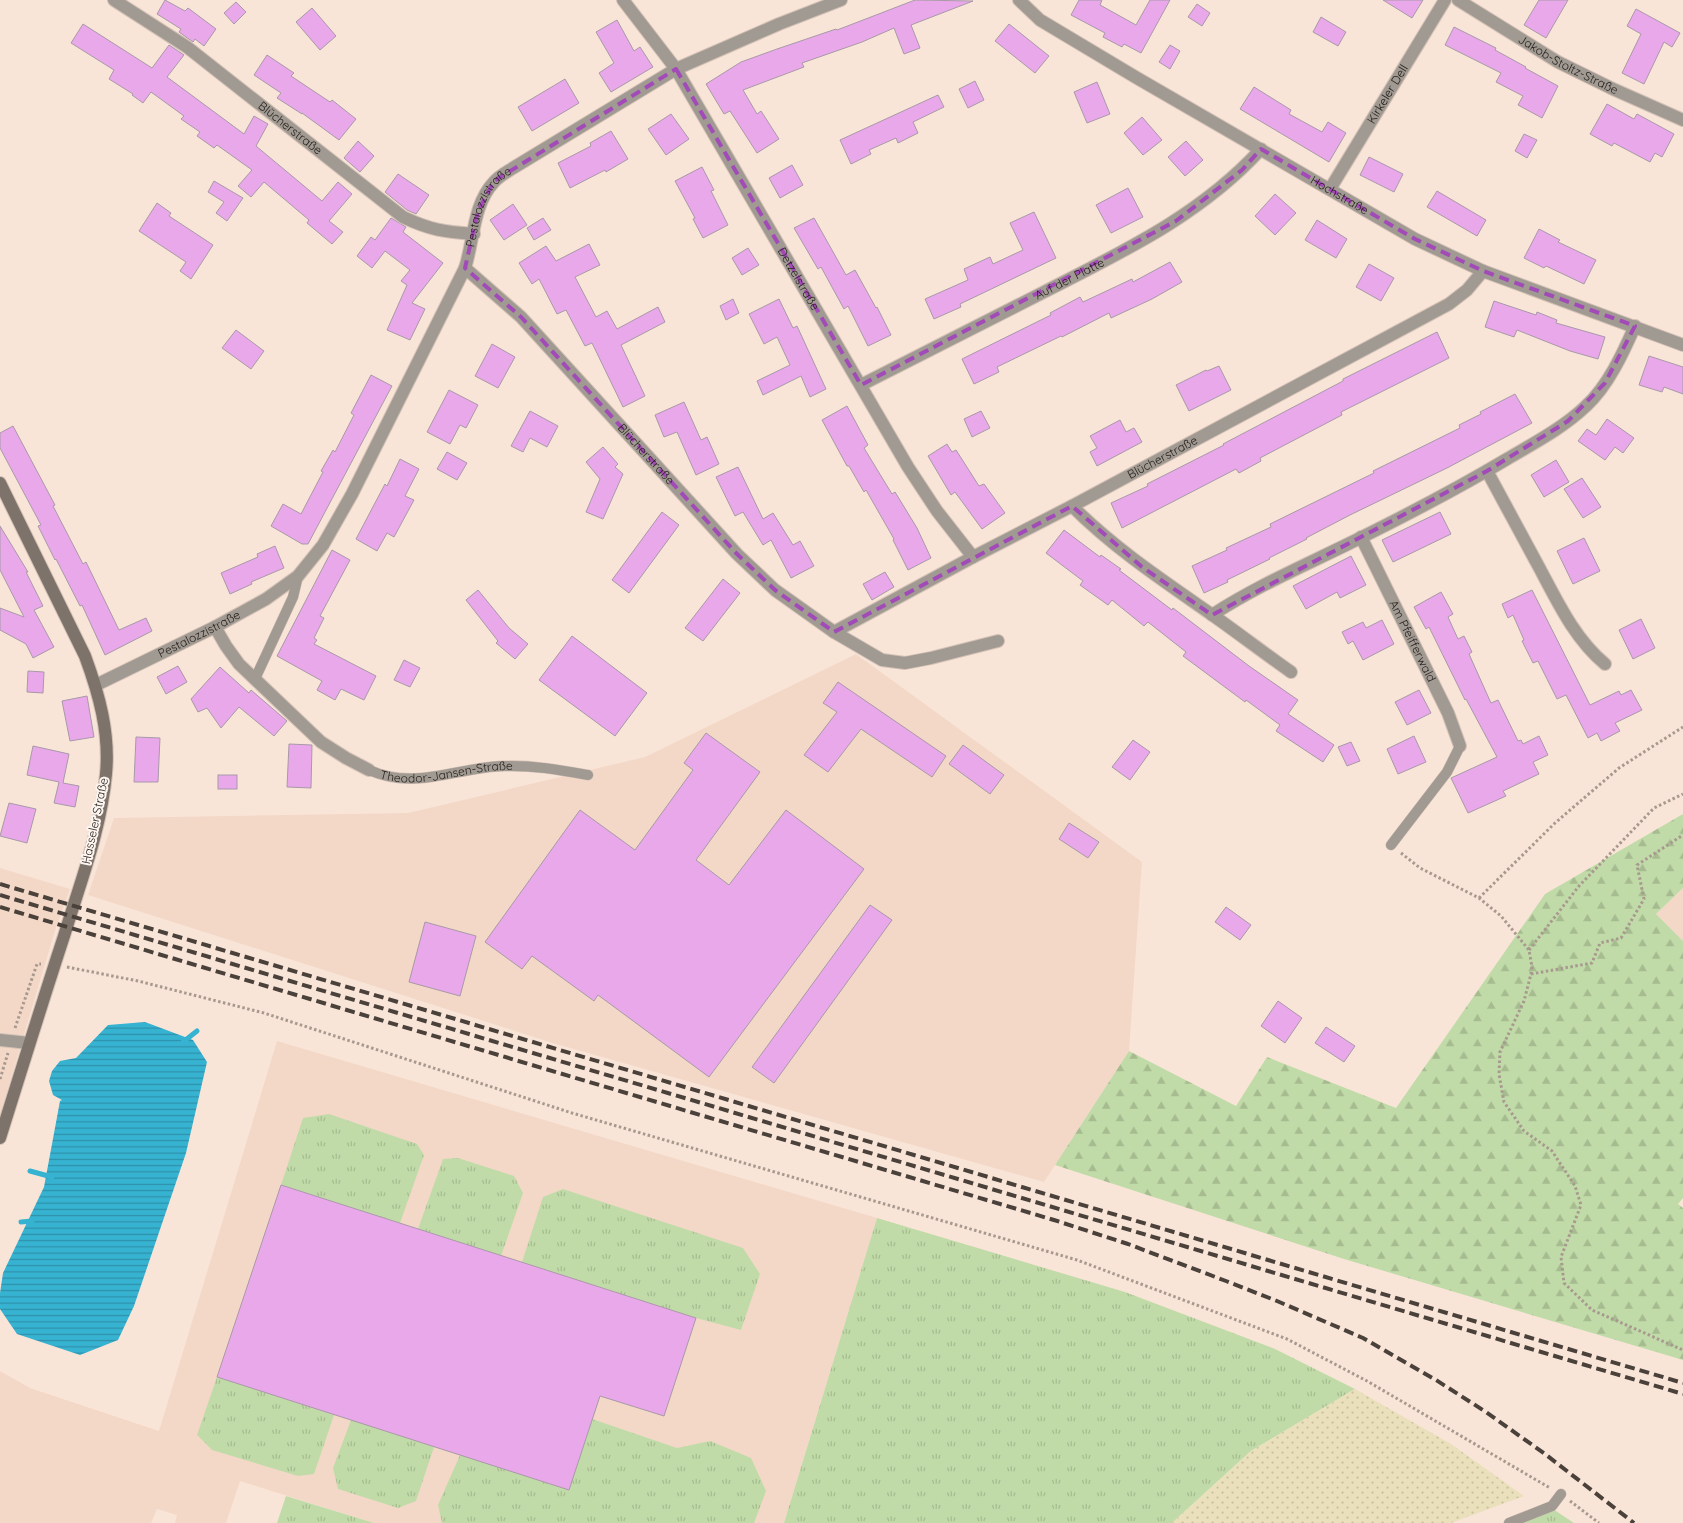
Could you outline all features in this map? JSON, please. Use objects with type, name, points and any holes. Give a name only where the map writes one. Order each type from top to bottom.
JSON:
[{"type":"street","name":"Blücherstraße","points":[[114,0],[187,47],[403,217],[420,225],[441,231],[474,234]]},
{"type":"street","name":"Detzelstraße","points":[[622,0],[676,69],[908,468],[937,511],[973,558]]},
{"type":"street","name":"Pestalozzistraße","points":[[96,685],[215,627],[266,599],[298,576],[323,545],[352,494],[465,268],[471,250],[478,211],[485,194],[494,181],[676,69],[841,0]]},
{"type":"street","name":"Hochstraße","points":[[1019,0],[1040,20],[1415,238],[1483,271],[1636,326],[1683,345]]},
{"type":"street","name":"Kirkeler Dell","points":[[1330,189],[1445,0]]},
{"type":"street","name":"Jakob-Stoltz-Straße","points":[[1458,0],[1558,62],[1683,120]]},
{"type":"street","name":"Auf der Platte","points":[[861,385],[1069,279],[1176,221],[1208,199],[1242,170],[1261,149]]},
{"type":"street","name":"Blücherstraße","points":[[465,268],[521,317],[737,554],[776,590],[834,632],[882,660],[905,663],[998,641]]},
{"type":"street","name":"Blücherstraße","points":[[834,632],[1449,304],[1467,290],[1483,271]]},
{"type":"street","points":[[1212,615],[1239,597],[1361,537],[1487,471],[1568,421],[1588,405],[1620,361],[1636,326]]},
{"type":"street","points":[[1487,471],[1564,613],[1581,640],[1605,664]]},
{"type":"street","name":"Hasseler Straße","points":[[0,483],[69,620],[85,656],[96,685],[103,716],[106,744],[106,774],[100,810],[88,860],[0,1138]]},
{"type":"street","points":[[1072,506],[1115,546],[1142,567],[1291,672]]},
{"type":"street","name":"Am Pfeifferwald","points":[[1361,537],[1448,712],[1460,746]]},
{"type":"street","name":"Theodor-Jansen-Straße","points":[[215,627],[239,664],[321,742],[369,770]]},
{"type":"street","points":[[6,1040],[29,1043]]},
{"type":"lane","name":"Pestalozzistraße","points":[[255,679],[293,597],[298,576]]},
{"type":"lane","points":[[1391,845],[1447,772],[1460,746]]},
{"type":"lane","name":"Theodor-Jansen-Straße","points":[[369,770],[380,775],[405,779],[426,779],[502,766],[534,766],[588,775]]},
{"type":"lane","points":[[1509,1523],[1552,1506],[1561,1494]]},
{"type":"path","points":[[1479,898],[1555,822],[1619,768],[1683,727]]},
{"type":"path","points":[[1528,950],[1579,886],[1654,808],[1683,794]]},
{"type":"path","points":[[1531,974],[1592,963],[1600,943],[1621,938],[1644,899],[1637,865],[1683,836]]},
{"type":"path","points":[[1391,845],[1420,868],[1479,898],[1500,916],[1528,950],[1532,967],[1531,974],[1524,1001],[1500,1052],[1499,1074],[1504,1102],[1524,1131],[1552,1151],[1575,1186],[1581,1205],[1561,1258],[1564,1283],[1592,1310],[1683,1350]]},
{"type":"path","points":[[0,1079],[6,1040],[17,1019],[37,964],[54,964],[138,981],[264,1013],[572,1113],[1077,1260],[1287,1339],[1368,1381],[1561,1494],[1599,1523]]},
{"type":"highlighted area","points":[[676,69],[861,385],[1176,221],[1242,170],[1261,149],[1415,239],[1483,271],[1635,326],[1605,383],[1568,421],[1487,471],[1212,615],[1142,567],[1072,506],[834,632],[775,590],[737,554],[521,317],[465,268],[478,211],[494,181]]},
{"type":"shaded area","points":[[856,654],[1142,862],[1129,1051],[1044,1182],[556,1044],[88,895],[114,818],[408,813],[645,757]]},
{"type":"shaded area","points":[[0,868],[70,889],[55,931],[0,1115]]},
{"type":"shaded area","points":[[1683,888],[1683,941],[1656,914]]},
{"type":"shaded area","points":[[277,1041],[877,1218],[784,1523],[374,1523],[240,1481],[226,1523],[175,1523],[177,1515],[157,1509],[151,1523],[0,1523],[0,1371],[30,1388],[159,1431]]},
{"type":"green space","points":[[1683,814],[1683,888],[1656,914],[1683,941],[1683,1198],[1678,1204],[1683,1208],[1683,1360],[1344,1259],[1055,1165],[1129,1051],[1236,1106],[1267,1057],[1396,1108],[1545,894]]},
{"type":"green space","points":[[329,1114],[417,1144],[424,1155],[400,1223],[281,1185],[303,1118]]},
{"type":"green space","points":[[458,1158],[514,1176],[523,1193],[501,1256],[418,1229],[443,1159]]},
{"type":"green space","points":[[563,1189],[743,1248],[760,1274],[741,1330],[696,1318],[522,1262],[543,1197]]},
{"type":"green space","points":[[877,1218],[1125,1292],[1275,1349],[1355,1389],[1251,1451],[1172,1523],[784,1523]]},
{"type":"green space","points":[[217,1377],[334,1415],[314,1474],[298,1476],[212,1450],[197,1435]]},
{"type":"green space","points":[[592,1419],[677,1448],[710,1441],[751,1458],[766,1491],[754,1523],[442,1523],[438,1505],[460,1455],[569,1490]]},
{"type":"green space","points":[[351,1420],[434,1447],[416,1501],[398,1508],[338,1489],[333,1468]]},
{"type":"green space","points":[[286,1496],[374,1523],[277,1523]]},
{"type":"green space","points":[[1553,1509],[1574,1523],[1518,1523]]},
{"type":"sand","points":[[1355,1389],[1451,1444],[1524,1496],[1451,1523],[1172,1523],[1251,1451]]},
{"type":"water","points":[[145,1022],[193,1040],[207,1062],[186,1153],[134,1306],[118,1340],[80,1355],[17,1334],[0,1309],[3,1273],[44,1187],[60,1101],[62,1100],[53,1095],[49,1081],[52,1071],[60,1061],[76,1058],[108,1025]]},
{"type":"building","points":[[165,0],[185,11],[188,8],[216,29],[204,46],[195,39],[193,42],[179,32],[181,29],[157,14]]},
{"type":"building","points":[[915,0],[973,1],[911,25],[920,48],[904,54],[894,28],[862,42],[802,63],[804,67],[743,90],[757,114],[761,111],[779,139],[757,153],[730,111],[724,114],[706,84],[741,62],[837,30]]},
{"type":"building","points":[[1079,0],[1102,0],[1100,5],[1136,25],[1150,0],[1170,0],[1141,53],[1124,44],[1122,47],[1103,37],[1105,33],[1071,15]]},
{"type":"building","points":[[1383,0],[1423,0],[1412,18]]},
{"type":"building","points":[[1539,0],[1568,0],[1546,38],[1524,25]]},
{"type":"building","points":[[236,2],[246,12],[234,24],[224,13]]},
{"type":"building","points":[[1197,4],[1210,13],[1202,26],[1188,17]]},
{"type":"building","points":[[312,8],[336,36],[320,50],[296,22]]},
{"type":"building","points":[[1636,9],[1680,33],[1672,47],[1664,42],[1644,84],[1622,73],[1641,34],[1627,26]]},
{"type":"building","points":[[1321,17],[1346,32],[1338,46],[1313,32]]},
{"type":"building","points":[[617,20],[634,51],[640,47],[653,67],[611,92],[599,73],[614,63],[596,32]]},
{"type":"building","points":[[83,24],[152,68],[169,45],[184,55],[167,77],[244,134],[254,116],[268,124],[256,146],[322,201],[338,182],[352,194],[329,221],[343,232],[332,244],[307,223],[309,220],[264,182],[251,197],[238,186],[252,170],[217,145],[214,148],[197,136],[200,132],[181,119],[184,116],[151,92],[143,103],[133,94],[109,79],[114,70],[71,43]]},
{"type":"building","points":[[1009,24],[1049,56],[1035,73],[995,41]]},
{"type":"building","points":[[1454,27],[1496,48],[1495,50],[1558,86],[1542,118],[1518,105],[1523,96],[1496,82],[1501,73],[1445,45]]},
{"type":"building","points":[[1170,45],[1180,51],[1170,69],[1159,62]]},
{"type":"building","points":[[267,55],[294,73],[291,76],[330,102],[332,100],[356,119],[339,140],[302,113],[277,98],[281,93],[254,75]]},
{"type":"building","points":[[565,79],[579,103],[532,131],[518,107]]},
{"type":"building","points":[[975,81],[984,100],[968,108],[959,89]]},
{"type":"building","points":[[1097,82],[1110,114],[1087,123],[1074,92]]},
{"type":"building","points":[[1254,87],[1291,110],[1289,114],[1322,132],[1328,122],[1346,133],[1329,162],[1240,109]]},
{"type":"building","points":[[938,95],[944,107],[913,122],[918,133],[898,143],[896,138],[869,150],[871,154],[851,164],[840,140]]},
{"type":"building","points":[[1607,104],[1634,119],[1637,114],[1674,134],[1662,157],[1655,153],[1650,162],[1614,143],[1612,146],[1590,134]]},
{"type":"building","points":[[671,114],[689,139],[666,155],[648,129]]},
{"type":"building","points":[[1142,117],[1162,140],[1143,155],[1124,133]]},
{"type":"building","points":[[611,131],[628,159],[606,172],[605,170],[570,188],[558,163],[591,146],[590,143]]},
{"type":"building","points":[[1524,134],[1537,140],[1527,158],[1515,151]]},
{"type":"building","points":[[358,141],[374,156],[360,172],[344,158]]},
{"type":"building","points":[[1186,141],[1203,160],[1185,176],[1168,157]]},
{"type":"building","points":[[1369,157],[1403,174],[1394,192],[1360,175]]},
{"type":"building","points":[[792,165],[803,185],[780,198],[769,178]]},
{"type":"building","points":[[702,167],[714,190],[711,191],[728,225],[703,238],[693,219],[695,218],[675,181]]},
{"type":"building","points":[[398,174],[429,195],[416,214],[407,210],[385,192]]},
{"type":"building","points":[[214,181],[243,198],[227,221],[216,213],[224,202],[208,192]]},
{"type":"building","points":[[1128,188],[1143,217],[1111,233],[1096,205]]},
{"type":"building","points":[[1437,191],[1486,220],[1477,236],[1427,207]]},
{"type":"building","points":[[1275,194],[1296,213],[1275,235],[1255,216]]},
{"type":"building","points":[[157,203],[171,213],[169,216],[213,245],[191,279],[180,271],[186,262],[139,231]]},
{"type":"building","points":[[513,204],[527,225],[504,240],[490,220]]},
{"type":"building","points":[[1034,212],[1056,258],[960,304],[961,307],[934,319],[925,299],[968,280],[964,269],[990,257],[993,264],[1023,250],[1010,223]]},
{"type":"building","points":[[391,218],[406,227],[403,232],[443,263],[412,303],[425,309],[410,340],[387,330],[407,285],[401,281],[410,270],[385,251],[372,268],[357,256],[371,237],[375,240]]},
{"type":"building","points":[[543,218],[551,230],[534,240],[527,228]]},
{"type":"building","points":[[814,218],[846,275],[855,270],[891,335],[868,346],[848,306],[844,309],[821,267],[818,269],[794,228]]},
{"type":"building","points":[[1317,220],[1347,239],[1336,258],[1305,240]]},
{"type":"building","points":[[1539,229],[1560,240],[1558,242],[1596,260],[1584,284],[1524,258]]},
{"type":"building","points":[[589,244],[600,265],[575,277],[596,317],[607,311],[617,329],[658,307],[665,322],[621,345],[645,396],[623,407],[592,343],[585,346],[566,310],[557,314],[539,279],[532,284],[519,263],[546,246],[556,261]]},
{"type":"building","points":[[748,248],[759,265],[742,275],[732,258]]},
{"type":"building","points":[[1170,262],[1182,282],[1152,299],[1111,318],[1109,313],[997,367],[999,372],[974,384],[962,359],[1051,315],[1050,313],[1080,297],[1083,302],[1132,279],[1133,282]]},
{"type":"building","points":[[1369,264],[1394,278],[1381,301],[1356,287]]},
{"type":"building","points":[[733,299],[739,313],[726,320],[720,306]]},
{"type":"building","points":[[779,299],[793,328],[797,326],[826,389],[810,397],[801,376],[763,395],[757,381],[790,365],[777,337],[764,344],[749,314]]},
{"type":"building","points":[[1494,301],[1536,315],[1537,312],[1557,320],[1556,323],[1605,337],[1598,359],[1570,351],[1517,330],[1514,337],[1485,327]]},
{"type":"building","points":[[236,330],[264,351],[251,369],[222,348]]},
{"type":"building","points":[[1437,332],[1449,358],[1341,412],[1342,415],[1260,458],[1261,461],[1239,473],[1236,469],[1122,528],[1111,503],[1148,486],[1147,484],[1224,445],[1343,381],[1343,379]]},
{"type":"building","points":[[492,344],[515,357],[498,388],[475,376]]},
{"type":"building","points":[[1649,356],[1683,367],[1683,394],[1664,387],[1662,392],[1639,385]]},
{"type":"building","points":[[1219,366],[1231,390],[1189,411],[1176,385],[1206,370]]},
{"type":"building","points":[[371,375],[392,386],[308,544],[302,544],[271,526],[283,504],[301,514],[323,472],[321,471],[333,450],[335,452],[354,415],[351,413]]},
{"type":"building","points":[[449,390],[478,405],[466,428],[460,425],[450,444],[427,432]]},
{"type":"building","points":[[1515,394],[1532,423],[1447,468],[1350,515],[1270,559],[1227,580],[1228,582],[1204,593],[1192,566],[1227,550],[1226,548],[1271,527],[1270,524],[1460,428],[1459,425],[1481,414],[1480,412]]},
{"type":"building","points":[[684,402],[701,440],[707,437],[719,464],[696,475],[677,432],[664,437],[655,415]]},
{"type":"building","points":[[847,406],[868,445],[864,448],[892,494],[895,492],[917,528],[931,558],[908,570],[894,539],[866,490],[864,492],[849,466],[847,466],[822,420]]},
{"type":"building","points":[[530,411],[558,426],[547,447],[530,438],[523,452],[511,446]]},
{"type":"building","points":[[981,411],[990,428],[972,437],[964,419]]},
{"type":"building","points":[[1607,419],[1634,438],[1623,453],[1615,447],[1605,460],[1578,441],[1587,429],[1596,435]]},
{"type":"building","points":[[1120,420],[1126,432],[1134,428],[1142,442],[1097,466],[1090,452],[1097,448],[1090,436]]},
{"type":"building","points":[[13,426],[55,505],[53,506],[83,564],[86,562],[119,630],[146,618],[152,631],[105,655],[82,605],[80,606],[55,560],[38,526],[41,525],[0,448],[0,433]]},
{"type":"building","points":[[947,444],[952,452],[956,450],[979,486],[984,484],[1005,513],[982,529],[955,492],[951,495],[928,456]]},
{"type":"building","points":[[603,447],[618,464],[615,467],[623,474],[603,519],[586,512],[600,479],[586,462]]},
{"type":"building","points":[[447,452],[467,463],[457,480],[437,469]]},
{"type":"building","points":[[400,459],[419,469],[405,496],[414,500],[394,537],[387,533],[377,551],[356,539],[385,484],[387,486]]},
{"type":"building","points":[[1556,460],[1569,482],[1544,497],[1531,475]]},
{"type":"building","points":[[738,467],[763,519],[773,513],[793,545],[800,541],[814,566],[791,578],[771,540],[763,545],[743,512],[735,516],[716,477]]},
{"type":"building","points":[[1582,478],[1601,507],[1583,518],[1564,489]]},
{"type":"building","points":[[662,512],[679,525],[629,593],[612,580]]},
{"type":"building","points":[[1440,512],[1451,534],[1393,562],[1382,540]]},
{"type":"building","points":[[0,526],[28,572],[26,572],[43,606],[34,610],[54,647],[33,658],[26,644],[0,630],[0,608],[24,617],[0,570]]},
{"type":"building","points":[[1064,530],[1100,557],[1101,555],[1121,569],[1119,570],[1172,610],[1173,608],[1249,666],[1298,700],[1288,714],[1334,745],[1323,762],[1276,731],[1280,725],[1246,700],[1245,702],[1183,656],[1186,652],[1148,622],[1144,626],[1112,600],[1108,605],[1080,585],[1083,581],[1046,553]]},
{"type":"building","points":[[1584,538],[1600,571],[1573,584],[1557,551]]},
{"type":"building","points":[[275,546],[284,568],[251,582],[252,584],[230,594],[221,573],[258,557],[257,554]]},
{"type":"building","points":[[332,550],[350,560],[320,616],[324,618],[314,638],[317,640],[314,644],[376,676],[364,700],[341,689],[335,700],[317,690],[322,681],[277,656]]},
{"type":"building","points":[[1351,556],[1366,585],[1340,598],[1337,592],[1306,609],[1293,586]]},
{"type":"building","points":[[885,572],[894,587],[872,600],[863,584]]},
{"type":"building","points":[[723,579],[740,593],[703,641],[685,628]]},
{"type":"building","points":[[478,590],[509,628],[528,644],[515,659],[496,643],[498,641],[466,600]]},
{"type":"building","points":[[1532,590],[1590,705],[1619,691],[1621,695],[1631,690],[1642,710],[1615,723],[1620,731],[1601,741],[1597,733],[1588,738],[1566,695],[1557,699],[1538,661],[1533,663],[1522,641],[1524,640],[1513,615],[1508,618],[1502,604]]},
{"type":"building","points":[[1441,592],[1453,614],[1448,617],[1458,639],[1464,636],[1472,652],[1469,654],[1491,703],[1498,700],[1518,741],[1521,740],[1523,744],[1539,736],[1548,755],[1533,762],[1539,774],[1503,791],[1506,796],[1468,813],[1451,778],[1497,757],[1465,700],[1429,627],[1426,629],[1414,607]]},
{"type":"building","points":[[1641,619],[1655,648],[1633,659],[1619,630]]},
{"type":"building","points":[[1382,620],[1394,644],[1363,660],[1353,641],[1348,644],[1342,632],[1363,622],[1366,628]]},
{"type":"building","points":[[572,636],[647,693],[615,736],[539,680]]},
{"type":"building","points":[[404,660],[420,668],[410,687],[394,680]]},
{"type":"building","points":[[178,666],[187,682],[166,694],[157,677]]},
{"type":"building","points":[[220,667],[249,693],[251,690],[287,721],[274,736],[239,707],[221,728],[207,708],[198,712],[191,699]]},
{"type":"building","points":[[28,671],[44,672],[43,693],[27,692]]},
{"type":"building","points":[[838,682],[946,756],[932,777],[861,729],[828,772],[804,755],[837,712],[823,703]]},
{"type":"building","points":[[1419,690],[1431,713],[1407,725],[1395,702]]},
{"type":"building","points":[[87,696],[94,737],[70,741],[62,701]]},
{"type":"building","points":[[706,733],[760,772],[696,860],[729,885],[786,810],[864,869],[709,1077],[598,995],[594,1001],[532,956],[522,969],[485,942],[580,810],[635,850],[693,770],[684,763]]},
{"type":"building","points":[[1414,736],[1426,762],[1398,774],[1387,749]]},
{"type":"building","points":[[136,737],[160,738],[158,782],[134,782]]},
{"type":"building","points":[[1133,740],[1150,752],[1130,780],[1112,767]]},
{"type":"building","points":[[1351,742],[1360,761],[1347,766],[1338,747]]},
{"type":"building","points":[[289,744],[312,745],[311,788],[287,787]]},
{"type":"building","points":[[963,745],[1004,775],[990,794],[949,764]]},
{"type":"building","points":[[33,746],[69,754],[63,783],[79,786],[75,807],[54,803],[59,782],[27,775]]},
{"type":"building","points":[[218,775],[237,775],[237,789],[218,789]]},
{"type":"building","points":[[9,803],[36,809],[27,843],[0,836]]},
{"type":"building","points":[[1069,823],[1099,842],[1088,858],[1059,839]]},
{"type":"building","points":[[870,905],[892,920],[774,1083],[752,1067]]},
{"type":"building","points":[[1226,907],[1251,925],[1240,940],[1215,922]]},
{"type":"building","points":[[425,922],[476,936],[460,996],[409,982]]},
{"type":"building","points":[[1278,1001],[1302,1018],[1285,1043],[1261,1026]]},
{"type":"building","points":[[1326,1027],[1355,1046],[1344,1062],[1315,1043]]},
{"type":"building","points":[[281,1185],[696,1318],[664,1416],[600,1396],[569,1490],[217,1377]]},
{"type":"waterway","points":[[183,1042],[197,1031]]},
{"type":"waterway","points":[[30,1171],[52,1177]]},
{"type":"waterway","points":[[21,1222],[32,1221]]},
{"type":"railway","points":[[0,884],[1683,1383]]},
{"type":"railway","points":[[0,895],[1683,1394]]},
{"type":"railway","points":[[0,907],[1054,1220],[1128,1244],[1277,1301],[1363,1338],[1436,1380],[1486,1412],[1545,1454],[1634,1523]]}]
